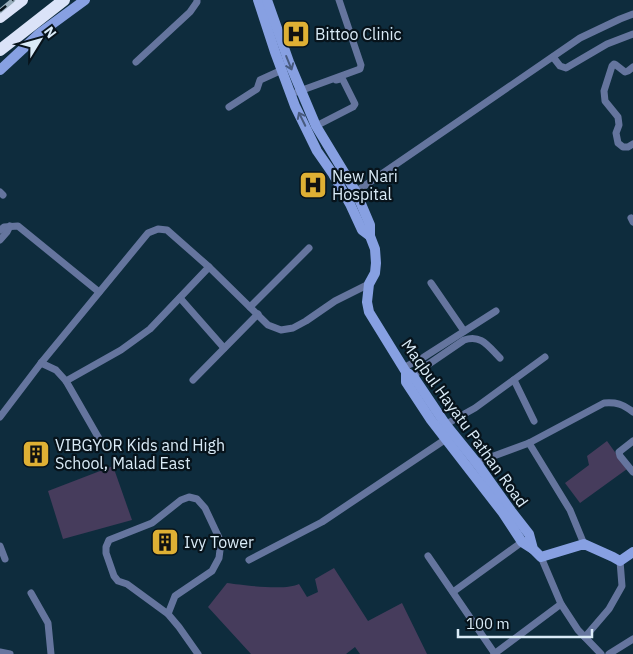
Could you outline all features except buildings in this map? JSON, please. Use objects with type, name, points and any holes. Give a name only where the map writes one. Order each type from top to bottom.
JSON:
[{"type":"highway","points":[[0,18],[22,0]]},
{"type":"highway","points":[[0,50],[64,0]]},
{"type":"street","points":[[0,70],[40,33],[85,0]]},
{"type":"street","points":[[136,62],[190,12],[197,0]]},
{"type":"street","points":[[258,0],[275,36],[282,70],[296,94]]},
{"type":"street","name":"Maqbul Hayatu Pathan Road","points":[[267,0],[275,36],[296,94],[316,133],[370,226],[370,236],[375,249],[376,263],[375,273],[369,284],[367,302],[369,312],[444,431],[529,534],[533,549],[541,558]]},
{"type":"street","points":[[296,94],[360,69],[361,64],[339,0]]},
{"type":"street","points":[[351,195],[580,38],[633,14]]},
{"type":"street","points":[[553,57],[560,66],[566,68],[607,44],[633,34]]},
{"type":"street","points":[[633,67],[625,72],[614,64],[604,92],[605,101],[618,117],[616,133],[618,143],[623,147],[633,144]]},
{"type":"street","points":[[229,107],[257,89],[260,80],[282,70]]},
{"type":"street","points":[[296,94],[340,79],[343,80],[355,104],[316,133]]},
{"type":"street","points":[[1,235],[4,227],[18,226],[99,292]]},
{"type":"street","points":[[0,417],[41,363],[148,233],[158,229],[167,230],[209,267],[268,325],[281,330],[293,328],[335,301],[369,284]]},
{"type":"street","points":[[250,307],[309,248]]},
{"type":"street","points":[[66,381],[121,350],[150,329],[209,267]]},
{"type":"street","points":[[431,283],[464,332]]},
{"type":"street","points":[[180,298],[224,348]]},
{"type":"street","points":[[407,372],[424,357],[496,311]]},
{"type":"street","points":[[193,380],[258,314]]},
{"type":"street","points":[[407,372],[422,368],[464,340],[471,338],[478,338],[483,341],[500,358]]},
{"type":"street","points":[[249,560],[322,522],[546,357]]},
{"type":"street","points":[[41,363],[56,370],[66,381],[101,442]]},
{"type":"street","points":[[514,380],[534,421]]},
{"type":"street","points":[[533,549],[522,542],[471,464],[529,443],[604,403],[615,402],[633,412]]},
{"type":"street","points":[[633,441],[619,452],[633,472]]},
{"type":"street","points":[[529,443],[570,510],[584,544]]},
{"type":"street","points":[[168,614],[175,596],[212,571],[219,558],[221,542],[205,508],[197,499],[189,497],[181,500],[152,523],[109,540],[106,546],[106,553],[114,576],[118,581],[127,584],[168,614],[198,654]]},
{"type":"street","points":[[453,592],[522,542]]},
{"type":"street","points":[[601,654],[578,630],[561,604],[541,558],[584,544],[620,561]]},
{"type":"street","points":[[0,546],[5,559]]},
{"type":"street","points":[[620,561],[633,552]]},
{"type":"street","points":[[428,556],[495,654],[561,604]]},
{"type":"street","points":[[585,638],[609,609],[622,586],[620,561]]},
{"type":"street","points":[[31,593],[48,623],[51,654]]},
{"type":"street","points":[[610,654],[633,639]]},
{"type":"street","points":[[0,652],[10,654]]},
{"type":"shaded area","points":[[607,441],[627,469],[580,503],[565,483],[589,465],[587,456]]},
{"type":"shaded area","points":[[113,466],[132,520],[63,539],[48,491]]},
{"type":"shaded area","points":[[334,568],[368,621],[402,603],[427,654],[360,654],[355,647],[346,654],[251,654],[208,607],[227,583],[274,587],[299,584],[307,597],[318,592],[315,579]]},
{"type":"railway","points":[[0,11],[13,0]]},
{"type":"place","name":"Bittoo Clinic","points":[[296,34]]},
{"type":"place","name":"New Nari Hospital","points":[[313,185]]},
{"type":"place","name":"VIBGYOR Kids and High School, Malad East","points":[[36,454]]},
{"type":"place","name":"Ivy Tower","points":[[165,542]]}]
